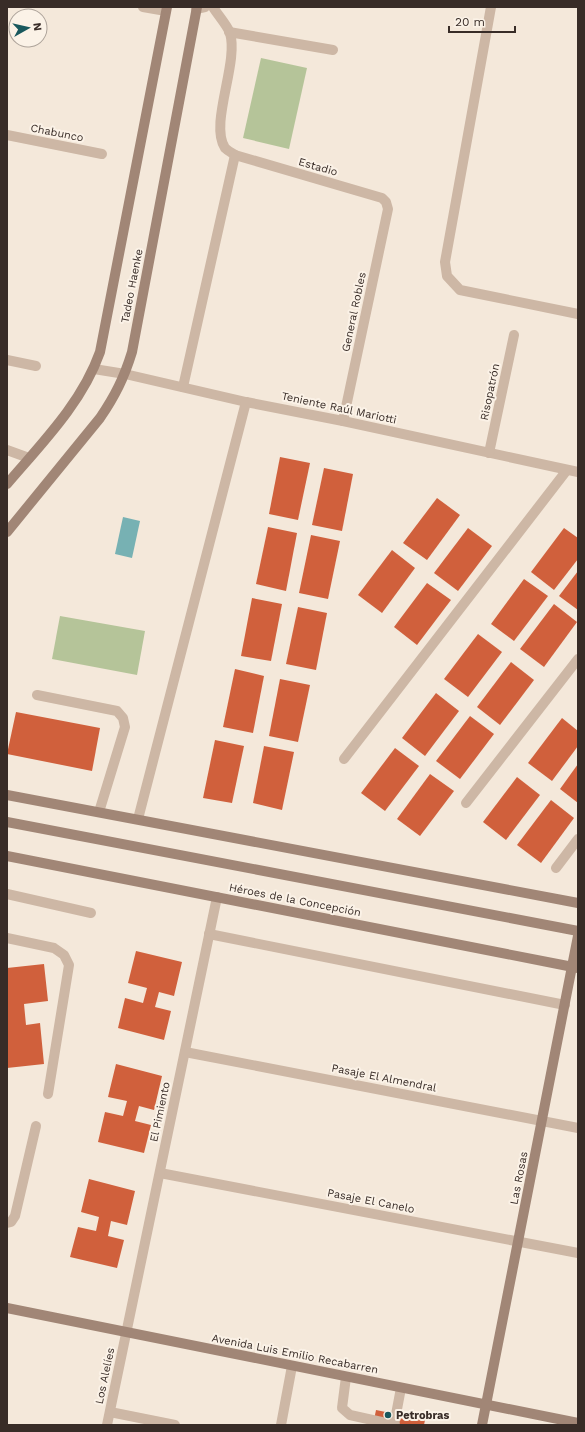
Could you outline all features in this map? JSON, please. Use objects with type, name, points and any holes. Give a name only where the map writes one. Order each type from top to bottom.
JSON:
[{"type":"main road","name":"Tadeo Haenke","points":[[7,532],[100,418],[112,401],[125,374],[133,345],[199,8]]},
{"type":"main road","name":"Tadeo Haenke","points":[[7,484],[66,414],[94,369],[100,352],[166,9]]},
{"type":"main road","points":[[7,795],[578,903]]},
{"type":"main road","name":"Héroes de la Concepción","points":[[7,822],[578,931]]},
{"type":"main road","name":"Héroes de la Concepción","points":[[7,856],[575,967]]},
{"type":"main road","name":"Las Rosas","points":[[482,1425],[565,1006],[575,967],[578,936]]},
{"type":"main road","name":"Avenida Luis Emilio Recabarren","points":[[7,1308],[578,1423]]},
{"type":"street","points":[[142,7],[166,9]]},
{"type":"street","points":[[183,386],[235,156],[226,149],[223,143],[220,127],[232,52],[230,32],[213,7]]},
{"type":"street","points":[[491,7],[445,262],[447,276],[460,290],[578,314]]},
{"type":"street","points":[[230,32],[333,50]]},
{"type":"street","name":"Chabunco","points":[[7,135],[102,154]]},
{"type":"street","name":"Estadio","points":[[235,156],[382,198],[386,202],[388,209]]},
{"type":"street","name":"General Robles","points":[[343,421],[388,209]]},
{"type":"street","name":"Risopatrón","points":[[489,453],[514,335]]},
{"type":"street","points":[[7,360],[36,366]]},
{"type":"street","name":"Teniente Raúl Mariotti","points":[[94,369],[183,386],[246,402],[343,421],[578,472]]},
{"type":"street","points":[[138,819],[246,402]]},
{"type":"street","points":[[7,450],[29,458]]},
{"type":"street","points":[[344,759],[567,470]]},
{"type":"street","points":[[466,803],[578,659]]},
{"type":"street","points":[[37,695],[117,711],[123,718],[125,727],[99,812]]},
{"type":"street","points":[[556,868],[578,839]]},
{"type":"street","points":[[7,894],[91,913]]},
{"type":"street","name":"El Pimiento","points":[[127,1332],[217,897]]},
{"type":"street","points":[[209,934],[565,1006]]},
{"type":"street","points":[[7,938],[54,948],[64,955],[69,965],[48,1094]]},
{"type":"street","name":"Pasaje El Almendral","points":[[185,1052],[578,1128]]},
{"type":"street","points":[[7,1223],[11,1222],[16,1216],[36,1126]]},
{"type":"street","name":"Pasaje El Canelo","points":[[160,1173],[578,1253]]},
{"type":"street","name":"Los Alelíes","points":[[107,1425],[127,1332]]},
{"type":"street","points":[[280,1425],[292,1366]]},
{"type":"street","points":[[346,1377],[342,1408],[345,1412],[350,1415],[394,1425],[401,1388]]},
{"type":"street","points":[[110,1412],[175,1425]]},
{"type":"green space","points":[[261,58],[307,68],[289,149],[243,138]]},
{"type":"green space","points":[[60,616],[145,631],[137,675],[52,659]]},
{"type":"water","points":[[123,517],[140,521],[132,558],[115,554]]},
{"type":"building","points":[[280,457],[310,463],[298,520],[269,514]]},
{"type":"building","points":[[324,468],[353,474],[342,531],[312,525]]},
{"type":"building","points":[[437,498],[460,515],[427,560],[403,543]]},
{"type":"building","points":[[268,527],[297,533],[286,591],[256,584]]},
{"type":"building","points":[[468,528],[492,546],[458,591],[434,573]]},
{"type":"building","points":[[564,528],[578,538],[578,559],[554,590],[531,572]]},
{"type":"building","points":[[311,535],[340,541],[328,599],[299,593]]},
{"type":"building","points":[[392,550],[415,568],[382,613],[358,595]]},
{"type":"building","points":[[578,571],[578,610],[559,596]]},
{"type":"building","points":[[524,579],[548,596],[514,641],[491,624]]},
{"type":"building","points":[[427,583],[451,600],[417,645],[394,627]]},
{"type":"building","points":[[252,598],[282,604],[271,661],[241,656]]},
{"type":"building","points":[[554,604],[577,622],[544,667],[520,649]]},
{"type":"building","points":[[298,607],[327,613],[316,670],[286,664]]},
{"type":"building","points":[[478,634],[502,652],[468,697],[444,679]]},
{"type":"building","points":[[511,662],[534,680],[500,725],[477,707]]},
{"type":"building","points":[[235,669],[264,676],[253,733],[223,727]]},
{"type":"building","points":[[280,679],[310,685],[298,742],[269,736]]},
{"type":"building","points":[[436,693],[459,711],[425,756],[402,738]]},
{"type":"building","points":[[16,712],[100,728],[92,771],[7,754]]},
{"type":"building","points":[[470,716],[494,734],[460,779],[436,761]]},
{"type":"building","points":[[562,718],[578,731],[578,746],[552,781],[528,763]]},
{"type":"building","points":[[215,740],[244,746],[232,803],[203,798]]},
{"type":"building","points":[[264,746],[294,752],[282,810],[253,803]]},
{"type":"building","points":[[395,748],[419,766],[385,811],[361,793]]},
{"type":"building","points":[[578,764],[578,803],[560,789]]},
{"type":"building","points":[[430,774],[454,791],[420,836],[397,819]]},
{"type":"building","points":[[517,777],[540,795],[506,840],[483,822]]},
{"type":"building","points":[[551,800],[574,818],[541,863],[517,845]]},
{"type":"building","points":[[136,951],[182,962],[174,996],[159,992],[155,1007],[171,1011],[164,1040],[118,1028],[125,998],[143,1003],[147,988],[128,983]]},
{"type":"building","points":[[44,964],[48,1001],[24,1004],[26,1025],[40,1023],[44,1064],[7,1068],[7,968]]},
{"type":"building","points":[[116,1064],[162,1076],[154,1110],[139,1106],[135,1121],[151,1125],[144,1153],[98,1142],[105,1112],[123,1116],[127,1101],[108,1097]]},
{"type":"building","points":[[89,1179],[135,1191],[127,1225],[111,1221],[108,1236],[124,1240],[117,1268],[70,1257],[78,1227],[96,1231],[99,1217],[81,1212]]},
{"type":"building","name":"Petrobras","points":[[376,1410],[425,1420],[424,1425],[373,1425]]},
{"type":"place","name":"Petrobras","points":[[388,1415]]}]
